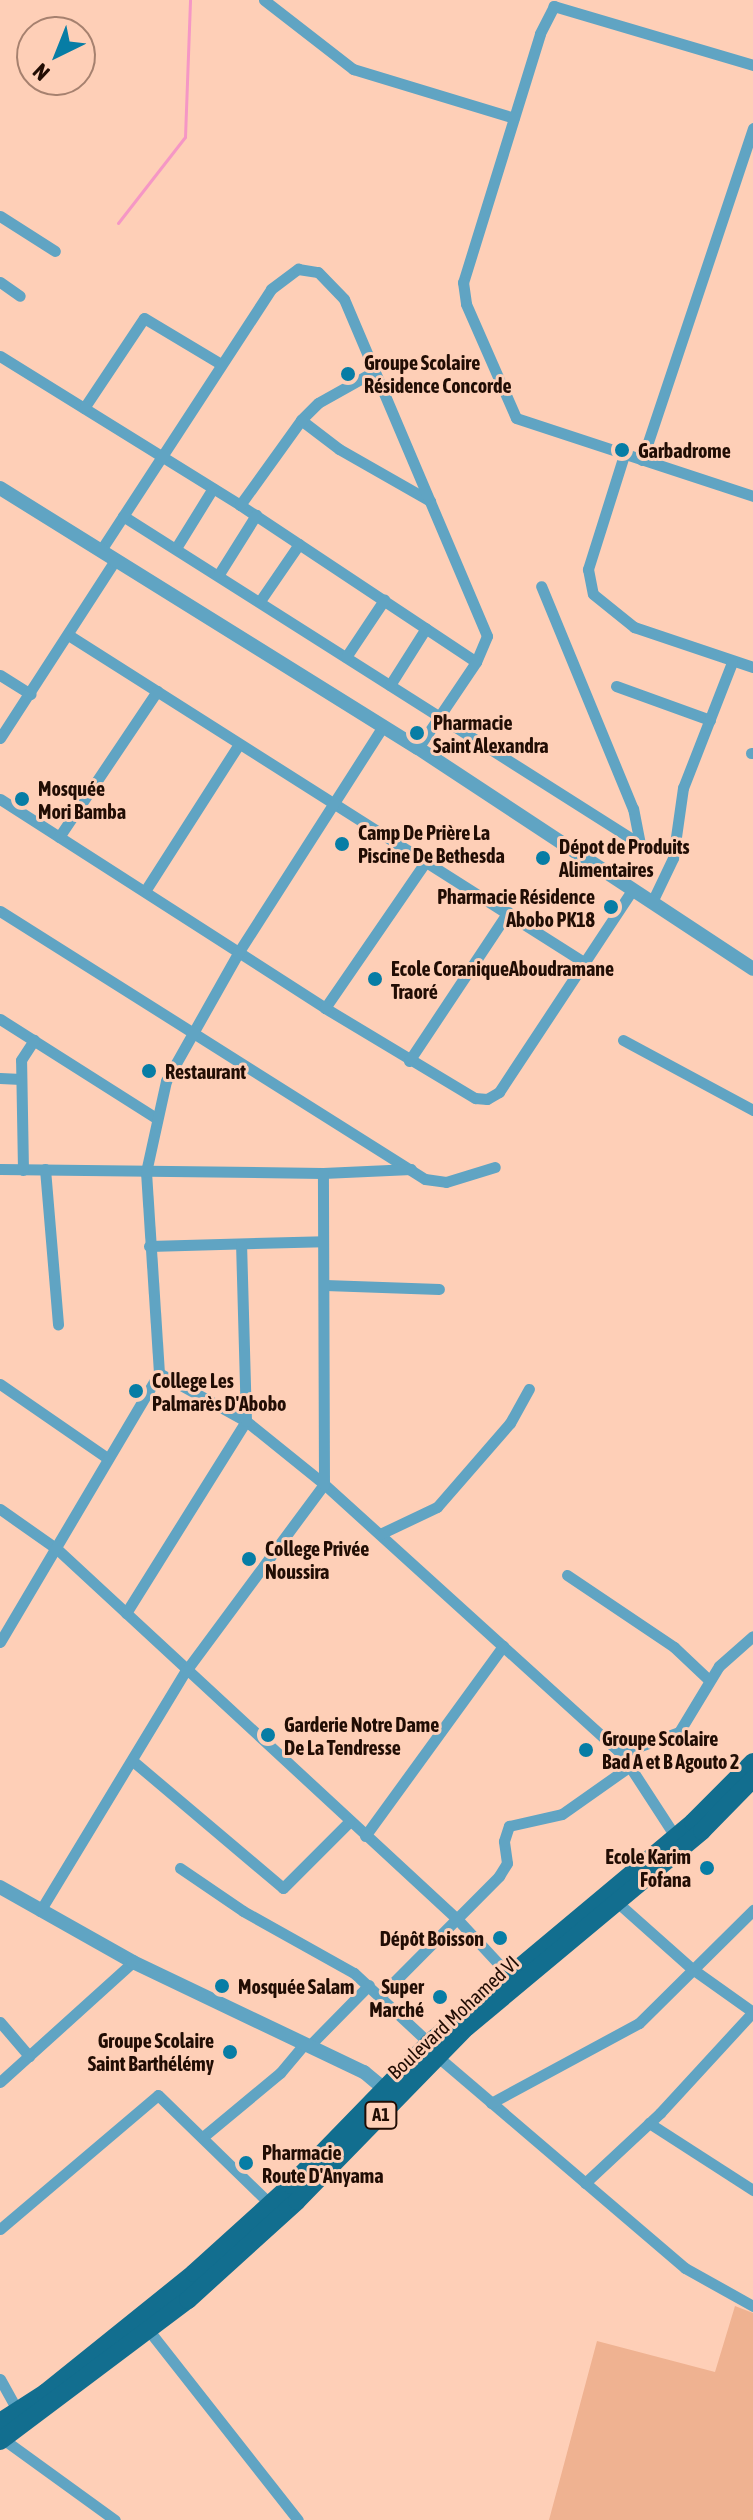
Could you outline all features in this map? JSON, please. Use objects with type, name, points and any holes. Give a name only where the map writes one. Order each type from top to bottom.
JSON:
[{"type":"main road","name":"Boulevard Mohamed VI","points":[[1,2434],[84,2373],[390,2094],[508,1974],[675,1836],[753,1762]]},
{"type":"main road","name":"Boulevard Mohamed VI","points":[[434,2050],[618,1903],[751,1788]]},
{"type":"main road","name":"Boulevard Mohamed VI","points":[[1,2434],[18,2411],[150,2332],[297,2201],[390,2094]]},
{"type":"street","points":[[264,0],[353,69],[514,118]]},
{"type":"street","points":[[753,65],[554,3],[463,282],[466,304],[516,418],[753,496]]},
{"type":"street","points":[[642,460],[753,128]]},
{"type":"street","points":[[0,216],[55,251]]},
{"type":"street","points":[[101,550],[271,289],[298,269],[330,280],[344,299],[487,636],[476,662],[418,748]]},
{"type":"street","points":[[0,282],[20,296]]},
{"type":"street","points":[[84,408],[144,318],[221,364]]},
{"type":"street","points":[[1,358],[256,515],[476,662]]},
{"type":"street","points":[[240,505],[301,420],[318,403],[375,371]]},
{"type":"street","points":[[301,420],[339,449],[431,501]]},
{"type":"street","points":[[624,455],[588,569],[593,594],[634,627],[753,667]]},
{"type":"street","points":[[176,548],[213,488]]},
{"type":"street","points":[[0,489],[418,748],[753,969]]},
{"type":"street","points":[[219,574],[256,515]]},
{"type":"street","points":[[123,516],[219,574],[640,844],[633,809],[541,586]]},
{"type":"street","points":[[260,601],[299,544]]},
{"type":"street","points":[[0,738],[70,636],[116,559]]},
{"type":"street","points":[[346,657],[384,600]]},
{"type":"street","points":[[390,685],[426,628]]},
{"type":"street","points":[[70,636],[585,963]]},
{"type":"street","points":[[652,902],[673,858],[683,788],[732,662]]},
{"type":"street","points":[[0,675],[30,694]]},
{"type":"street","points":[[616,686],[710,720]]},
{"type":"street","points":[[59,837],[157,691]]},
{"type":"street","points":[[0,1642],[57,1549],[106,1457],[159,1373],[146,1172],[166,1081],[238,953],[336,805],[382,728]]},
{"type":"street","points":[[145,891],[239,744]]},
{"type":"street","points":[[0,799],[409,1061],[475,1098],[487,1099],[499,1092],[632,890]]},
{"type":"street","points":[[325,1008],[426,861]]},
{"type":"street","points":[[0,911],[425,1179],[446,1182],[495,1167]]},
{"type":"street","points":[[409,1061],[508,912]]},
{"type":"street","points":[[0,1019],[156,1118]]},
{"type":"street","points":[[23,1170],[21,1060],[34,1040]]},
{"type":"street","points":[[623,1040],[753,1110]]},
{"type":"street","points":[[0,1078],[21,1079]]},
{"type":"street","points":[[0,1169],[323,1173],[412,1169]]},
{"type":"street","points":[[45,1169],[58,1324]]},
{"type":"street","points":[[40,1911],[91,1821],[134,1762],[185,1672],[324,1484],[323,1173]]},
{"type":"street","points":[[149,1246],[323,1241]]},
{"type":"street","points":[[126,1613],[246,1421],[241,1244]]},
{"type":"street","points":[[325,1285],[439,1289]]},
{"type":"street","points":[[159,1373],[246,1421],[380,1534],[621,1753],[675,1836]]},
{"type":"street","points":[[0,1384],[106,1457]]},
{"type":"street","points":[[380,1534],[437,1507],[481,1451],[510,1423],[529,1389]]},
{"type":"street","points":[[0,1509],[57,1549],[185,1672],[458,1920],[508,1974]]},
{"type":"street","points":[[567,1575],[674,1647],[709,1680]]},
{"type":"street","points":[[621,1753],[679,1732],[709,1680],[753,1636]]},
{"type":"street","points":[[365,1836],[503,1646]]},
{"type":"street","points":[[134,1762],[283,1888],[349,1822]]},
{"type":"street","points":[[381,1995],[458,1920],[507,1863],[504,1841],[509,1826],[562,1814],[630,1766]]},
{"type":"street","points":[[180,1868],[369,1985],[491,2103],[685,2268],[727,2296],[753,2306]]},
{"type":"street","points":[[0,1887],[133,1962],[364,2072],[390,2094]]},
{"type":"street","points":[[585,2183],[649,2123],[753,2012],[695,1971],[618,1903]]},
{"type":"street","points":[[491,2103],[639,2023],[695,1971],[753,1910]]},
{"type":"street","points":[[0,2082],[133,1962]]},
{"type":"street","points":[[204,2136],[280,2073],[369,1985]]},
{"type":"street","points":[[0,2022],[29,2056]]},
{"type":"street","points":[[0,2229],[152,2097],[165,2097],[270,2204]]},
{"type":"street","points":[[649,2123],[753,2190]]},
{"type":"street","points":[[150,2332],[298,2520]]},
{"type":"street","points":[[0,2379],[18,2411]]},
{"type":"street","points":[[1,2434],[115,2520]]},
{"type":"shaded area","points":[[735,2306],[753,2313],[753,2520],[549,2520],[597,2341],[715,2372]]},
{"type":"waterway","points":[[118,223],[185,137],[190,0]]},
{"type":"place","name":"Groupe Scolaire Résidence Concorde","points":[[348,374]]},
{"type":"place","name":"Garbadrome","points":[[622,450]]},
{"type":"place","name":"Pharmacie Saint Alexandra","points":[[417,733]]},
{"type":"place","name":"Mosquée Mori Bamba","points":[[22,799]]},
{"type":"place","name":"Camp De Prière La Piscine De Bethesda","points":[[342,844]]},
{"type":"place","name":"Dépot de Produits Alimentaires","points":[[543,858]]},
{"type":"place","name":"Pharmacie Résidence Abobo PK18","points":[[611,907]]},
{"type":"place","name":"Ecole CoraniqueAboudramane Traoré","points":[[375,979]]},
{"type":"place","name":"Restaurant","points":[[149,1071]]},
{"type":"place","name":"College Les Palmarès D'Abobo","points":[[136,1391]]},
{"type":"place","name":"College Privée Noussira","points":[[249,1559]]},
{"type":"place","name":"Garderie Notre Dame De La Tendresse","points":[[268,1735]]},
{"type":"place","name":"Groupe Scolaire Bad A et B Agouto 2","points":[[586,1750]]},
{"type":"place","name":"Ecole Karim Fofana","points":[[707,1868]]},
{"type":"place","name":"Dépôt Boisson","points":[[500,1938]]},
{"type":"place","name":"Mosquée Salam","points":[[222,1986]]},
{"type":"place","name":"Super Marché","points":[[440,1997]]},
{"type":"place","name":"Groupe Scolaire Saint Barthélémy","points":[[230,2052]]},
{"type":"place","name":"Pharmacie Route D'Anyama","points":[[246,2163]]}]
